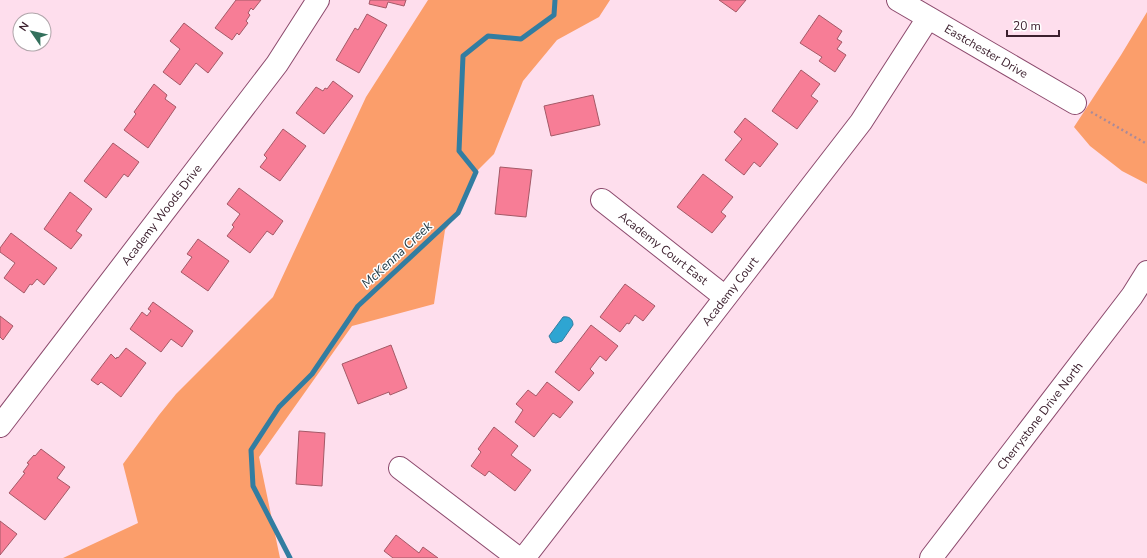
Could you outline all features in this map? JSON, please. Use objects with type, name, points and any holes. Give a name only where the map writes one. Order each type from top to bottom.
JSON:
[{"type":"street","name":"Academy Woods Drive","points":[[0,426],[277,64],[318,0]]},
{"type":"street","name":"Eastchester Drive","points":[[898,0],[1075,103]]},
{"type":"street","name":"Academy Court","points":[[524,558],[861,122],[928,18]]},
{"type":"street","name":"Academy Court East","points":[[602,200],[726,297]]},
{"type":"street","name":"Cherrystone Drive North","points":[[931,558],[1132,296],[1147,272]]},
{"type":"street","points":[[400,468],[518,558]]},
{"type":"path","points":[[1075,103],[1147,144]]},
{"type":"shaded area","points":[[428,0],[610,0],[599,17],[557,40],[523,81],[494,154],[476,172],[458,213],[445,230],[434,304],[352,326],[259,457],[280,558],[63,558],[138,523],[123,464],[176,394],[273,297],[366,97]]},
{"type":"shaded area","points":[[1147,12],[1147,184],[1122,171],[1090,146],[1074,127]]},
{"type":"water","points":[[563,317],[570,318],[573,325],[562,341],[556,343],[552,342],[549,336]]},
{"type":"building","points":[[236,0],[261,0],[253,10],[251,8],[248,13],[250,15],[246,21],[248,23],[239,35],[237,33],[232,40],[215,28]]},
{"type":"building","points":[[370,0],[406,0],[404,6],[388,2],[386,8],[369,4]]},
{"type":"building","points":[[719,0],[746,0],[736,12]]},
{"type":"building","points":[[367,14],[387,25],[359,73],[336,60],[355,28],[358,30]]},
{"type":"building","points":[[819,15],[842,31],[837,39],[842,42],[837,49],[846,55],[835,72],[819,61],[822,57],[800,43]]},
{"type":"building","points":[[184,23],[223,53],[208,73],[196,63],[180,85],[163,72],[180,49],[170,41]]},
{"type":"building","points":[[801,70],[820,84],[811,96],[818,101],[797,129],[772,111]]},
{"type":"building","points":[[333,81],[353,96],[324,134],[296,113],[316,87],[323,91],[325,88],[327,89]]},
{"type":"building","points":[[154,84],[167,95],[165,99],[176,107],[148,148],[124,130],[136,114],[134,112]]},
{"type":"building","points":[[593,95],[600,125],[551,136],[544,106]]},
{"type":"building","points":[[745,118],[778,144],[760,167],[754,162],[744,175],[725,160],[742,139],[734,132]]},
{"type":"building","points":[[283,129],[306,146],[280,181],[260,167],[267,158],[264,155]]},
{"type":"building","points":[[113,143],[139,162],[128,177],[124,174],[106,198],[84,181]]},
{"type":"building","points":[[500,167],[532,170],[526,217],[495,214]]},
{"type":"building","points":[[703,174],[733,197],[721,212],[726,216],[712,233],[677,207]]},
{"type":"building","points":[[239,188],[283,221],[273,235],[267,231],[250,253],[227,236],[234,227],[232,225],[240,214],[227,204]]},
{"type":"building","points":[[70,192],[92,209],[76,231],[82,235],[71,249],[44,229]]},
{"type":"building","points":[[11,233],[57,268],[44,285],[37,279],[32,285],[30,284],[24,293],[4,278],[15,263],[0,252],[0,248]]},
{"type":"building","points":[[198,239],[229,261],[208,291],[181,272],[192,257],[187,254]]},
{"type":"building","points":[[625,284],[655,306],[643,321],[635,315],[629,324],[627,323],[620,332],[600,317]]},
{"type":"building","points":[[153,302],[193,331],[182,347],[171,339],[161,352],[130,329],[142,312],[147,316],[151,311],[148,309]]},
{"type":"building","points":[[0,316],[13,326],[3,340],[0,337]]},
{"type":"building","points":[[591,325],[618,346],[606,361],[600,356],[590,369],[594,373],[579,391],[555,372]]},
{"type":"building","points":[[391,345],[407,388],[390,395],[389,392],[358,404],[342,364]]},
{"type":"building","points":[[126,348],[146,363],[121,397],[101,382],[98,385],[91,380],[111,354],[116,359]]},
{"type":"building","points":[[547,382],[573,402],[560,418],[553,413],[534,437],[515,422],[523,410],[516,404],[528,390],[536,396]]},
{"type":"building","points":[[494,427],[518,446],[511,455],[531,470],[515,491],[489,471],[485,476],[471,466],[481,452],[478,449]]},
{"type":"building","points":[[299,431],[325,433],[322,486],[296,484]]},
{"type":"building","points":[[41,449],[65,467],[57,478],[70,487],[45,520],[9,493],[25,473],[23,472],[29,464],[27,463]]},
{"type":"building","points":[[0,521],[17,534],[0,555]]},
{"type":"building","points":[[396,535],[419,553],[423,547],[438,558],[393,558],[384,551]]},
{"type":"waterway","name":"McKenna Creek","points":[[290,558],[253,486],[251,450],[279,407],[312,374],[358,306],[458,213],[476,172],[459,151],[463,56],[488,36],[521,39],[554,15],[555,0]]}]
